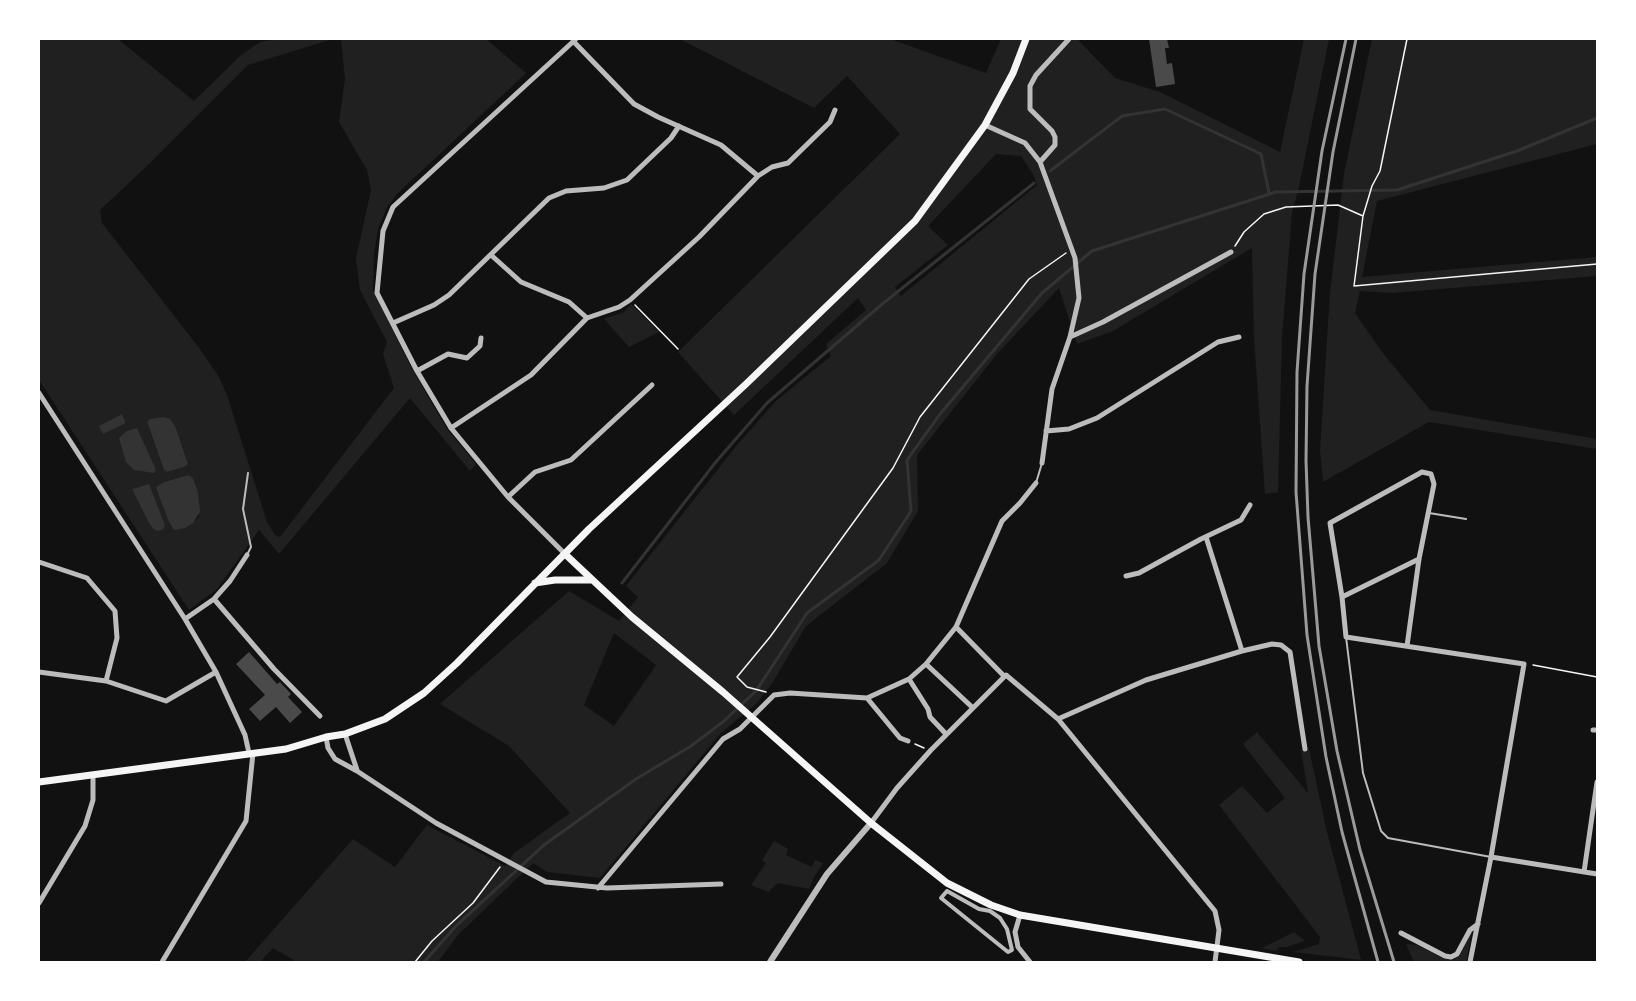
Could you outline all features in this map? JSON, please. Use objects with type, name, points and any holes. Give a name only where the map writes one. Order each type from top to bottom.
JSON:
[{"type":"main road","points":[[39,782],[286,749],[345,734],[385,719],[424,693],[457,663],[589,529],[754,377],[915,221],[986,126],[1013,73],[1026,39]]},
{"type":"main road","points":[[565,554],[871,823],[947,883],[991,905],[1020,915],[1299,962]]},
{"type":"main road","points":[[535,583],[555,580],[592,580]]},
{"type":"street","points":[[1040,162],[1055,145],[1054,137],[1052,131],[1030,109],[1030,86],[1036,75],[1069,39]]},
{"type":"street","points":[[565,554],[508,497],[452,428],[417,371],[377,293],[383,231],[393,207],[575,40],[634,104],[721,145],[758,176]]},
{"type":"street","points":[[452,428],[531,375],[587,318],[619,307],[630,300],[699,237],[758,176],[788,163],[830,122],[835,110]]},
{"type":"street","points":[[393,323],[434,305],[449,295],[549,198],[566,190],[604,188],[627,180],[671,138],[679,126]]},
{"type":"street","points":[[986,126],[1025,143],[1040,162],[1072,249],[1077,270],[1078,298],[1070,337],[1053,389],[1042,463]]},
{"type":"street","points":[[1070,337],[1186,278],[1231,252]]},
{"type":"street","points":[[491,255],[521,282],[569,302],[587,318]]},
{"type":"street","points":[[1046,431],[1069,429],[1097,418],[1218,342],[1239,337]]},
{"type":"street","points":[[417,371],[448,354],[466,358],[480,346],[481,338]]},
{"type":"street","points":[[508,497],[535,472],[571,460],[652,385]]},
{"type":"street","points":[[39,393],[185,619],[216,672],[251,753],[246,821],[162,962]]},
{"type":"street","points":[[1407,646],[1419,559],[1434,484],[1431,474],[1422,472],[1330,522],[1346,637],[1524,664],[1491,857],[1470,962]]},
{"type":"street","points":[[598,888],[723,739],[741,729],[774,695],[790,693],[867,698],[909,679],[926,664],[956,627],[1002,521],[1036,483]]},
{"type":"street","points":[[1126,576],[1139,573],[1241,520],[1250,505]]},
{"type":"street","points":[[1206,537],[1242,651]]},
{"type":"street","points":[[185,619],[214,599],[230,581],[247,555]]},
{"type":"street","points":[[1342,597],[1419,559]]},
{"type":"street","points":[[39,562],[87,578],[115,611],[117,638],[106,681]]},
{"type":"street","points":[[214,599],[274,669],[320,716]]},
{"type":"street","points":[[956,627],[1005,675],[1058,719],[1215,911],[1219,930],[1215,962]]},
{"type":"street","points":[[1058,719],[1146,680],[1242,651],[1272,644],[1281,645],[1290,652],[1305,749]]},
{"type":"street","points":[[926,664],[973,708]]},
{"type":"street","points":[[39,672],[106,681],[166,701],[216,672]]},
{"type":"street","points":[[770,962],[827,874],[871,823],[897,788],[946,734],[1005,675]]},
{"type":"street","points":[[909,679],[928,709],[930,717],[946,734]]},
{"type":"street","points":[[867,698],[900,738],[908,741]]},
{"type":"street","points":[[345,734],[357,771]]},
{"type":"street","points":[[326,737],[328,748],[335,759],[436,823],[546,882],[598,888],[721,884]]},
{"type":"street","points":[[39,903],[85,826],[93,800],[93,774]]},
{"type":"street","points":[[1584,872],[1597,782]]},
{"type":"street","points":[[1491,857],[1597,874]]},
{"type":"street","points":[[947,891],[1000,918],[1007,929],[1012,950],[1008,952],[941,898],[944,894],[947,891]]},
{"type":"street","points":[[1020,915],[1015,932],[1018,947],[1030,962]]},
{"type":"street","points":[[1401,933],[1451,957],[1457,954],[1470,930],[1478,924]]},
{"type":"lane","points":[[1036,483],[1041,473],[1042,463]]},
{"type":"lane","points":[[247,555],[251,547],[243,509],[248,473]]},
{"type":"lane","points":[[1430,513],[1466,519]]},
{"type":"lane","points":[[1346,637],[1363,773],[1381,831],[1388,838],[1491,857]]},
{"type":"path","points":[[1407,39],[1380,171],[1372,186],[1363,216],[1354,286],[1597,264]]},
{"type":"path","points":[[1231,252],[1244,232],[1264,214],[1286,207],[1338,205],[1363,216]]},
{"type":"path","points":[[763,690],[748,687],[737,677],[770,637],[892,468],[920,417],[1029,279],[1072,249]]},
{"type":"path","points":[[630,300],[678,350]]},
{"type":"path","points":[[1524,664],[1597,676]]},
{"type":"path","points":[[908,741],[931,750]]},
{"type":"path","points":[[415,962],[432,941],[473,903],[507,861]]},
{"type":"shaded area","points":[[39,39],[118,39],[194,101],[240,56],[260,42],[277,39],[333,39],[248,65],[100,210],[102,223],[200,349],[219,377],[227,395],[267,522],[275,535],[280,537],[394,388],[383,354],[387,342],[360,290],[356,258],[371,190],[367,170],[339,122],[345,79],[341,39],[486,39],[526,73],[398,193],[387,207],[378,229],[374,254],[373,290],[412,369],[447,429],[476,464],[470,471],[410,398],[279,554],[259,530],[217,589],[189,610],[39,380]],"holes":[[[122,414],[126,423],[103,433],[100,426]],[[154,418],[176,428],[188,464],[167,472],[164,470],[147,422]],[[188,475],[193,478],[198,492],[199,517],[185,528],[156,487],[164,482]],[[149,485],[165,525],[158,531],[154,530],[133,489]]]},
{"type":"shaded area","points":[[680,39],[890,39],[986,73],[1001,39],[1080,39],[1079,41],[1115,78],[1160,92],[1280,152],[1304,39],[1329,39],[1292,213],[1282,337],[1278,492],[1265,494],[1254,338],[1252,248],[1113,331],[1077,344],[1059,288],[997,354],[917,455],[918,511],[887,563],[806,626],[773,682],[757,703],[721,733],[600,878],[548,872],[533,863],[458,935],[438,962],[297,962],[273,948],[260,962],[245,962],[353,839],[395,867],[427,825],[505,866],[514,853],[570,813],[509,746],[440,704],[569,591],[619,621],[638,597],[626,586],[737,445],[776,401],[831,356],[826,344],[866,310],[858,298],[734,415],[678,352],[900,134],[847,76],[814,108]],"holes":[[[996,154],[1021,156],[1033,174],[1037,185],[901,296],[895,287],[948,245],[928,226]],[[614,633],[656,665],[614,726],[584,705]]]},
{"type":"shaded area","points":[[1372,39],[1597,39],[1597,144],[1377,201],[1362,277],[1597,257],[1597,276],[1392,293],[1360,291],[1355,313],[1382,352],[1430,410],[1597,439],[1597,449],[1429,422],[1323,482],[1320,450],[1330,293],[1344,174]]},
{"type":"shaded area","points":[[631,304],[659,332],[629,347],[604,319],[624,312]]},
{"type":"shaded area","points":[[122,414],[126,423],[103,434],[99,426]]},
{"type":"shaded area","points":[[163,417],[170,419],[176,428],[188,464],[167,472],[164,470],[147,422],[150,419]]},
{"type":"shaded area","points":[[137,428],[156,470],[154,473],[134,470],[126,462],[119,438],[127,431]]},
{"type":"shaded area","points":[[188,475],[193,478],[198,492],[200,512],[193,523],[185,528],[174,530],[156,487],[164,482]]},
{"type":"shaded area","points":[[149,484],[165,525],[158,531],[154,530],[149,523],[132,489]]},
{"type":"shaded area","points":[[1257,732],[1308,793],[1301,750],[1309,749],[1327,832],[1361,960],[1294,952],[1319,944],[1320,937],[1219,805],[1242,786],[1267,813],[1285,798],[1243,744]]},
{"type":"shaded area","points":[[774,841],[788,849],[786,855],[812,867],[815,860],[823,863],[809,889],[778,883],[768,892],[751,885],[766,863],[762,860]]},
{"type":"shaded area","points":[[1294,932],[1305,941],[1279,947],[1276,951],[1262,948]]},
{"type":"shaded area","points":[[1472,932],[1466,962],[1414,962],[1406,944],[1417,945],[1444,959],[1453,960],[1459,956]]},
{"type":"building","points":[[1149,39],[1167,39],[1169,48],[1165,48],[1167,64],[1172,63],[1175,84],[1156,87]]},
{"type":"building","points":[[249,652],[277,684],[280,682],[291,694],[288,697],[302,712],[290,723],[276,707],[260,721],[249,709],[265,695],[236,664]]},
{"type":"waterway","points":[[1050,171],[1122,116],[1165,109],[1261,154],[1269,193]]},
{"type":"waterway","points":[[424,962],[456,926],[544,845],[636,779],[691,746],[724,721],[756,691],[807,613],[879,560],[911,511],[907,460],[940,414],[1042,293],[1092,251],[1276,192],[1397,190],[1517,151],[1597,118]]},
{"type":"waterway","points":[[622,583],[715,463],[767,403],[881,305],[1034,183]]},
{"type":"railway","points":[[1346,39],[1322,151],[1304,274],[1297,372],[1296,492],[1307,635],[1326,757],[1342,832],[1378,962]]},
{"type":"railway","points":[[1356,39],[1333,152],[1315,274],[1307,386],[1308,517],[1319,646],[1337,751],[1360,850],[1394,962]]}]
